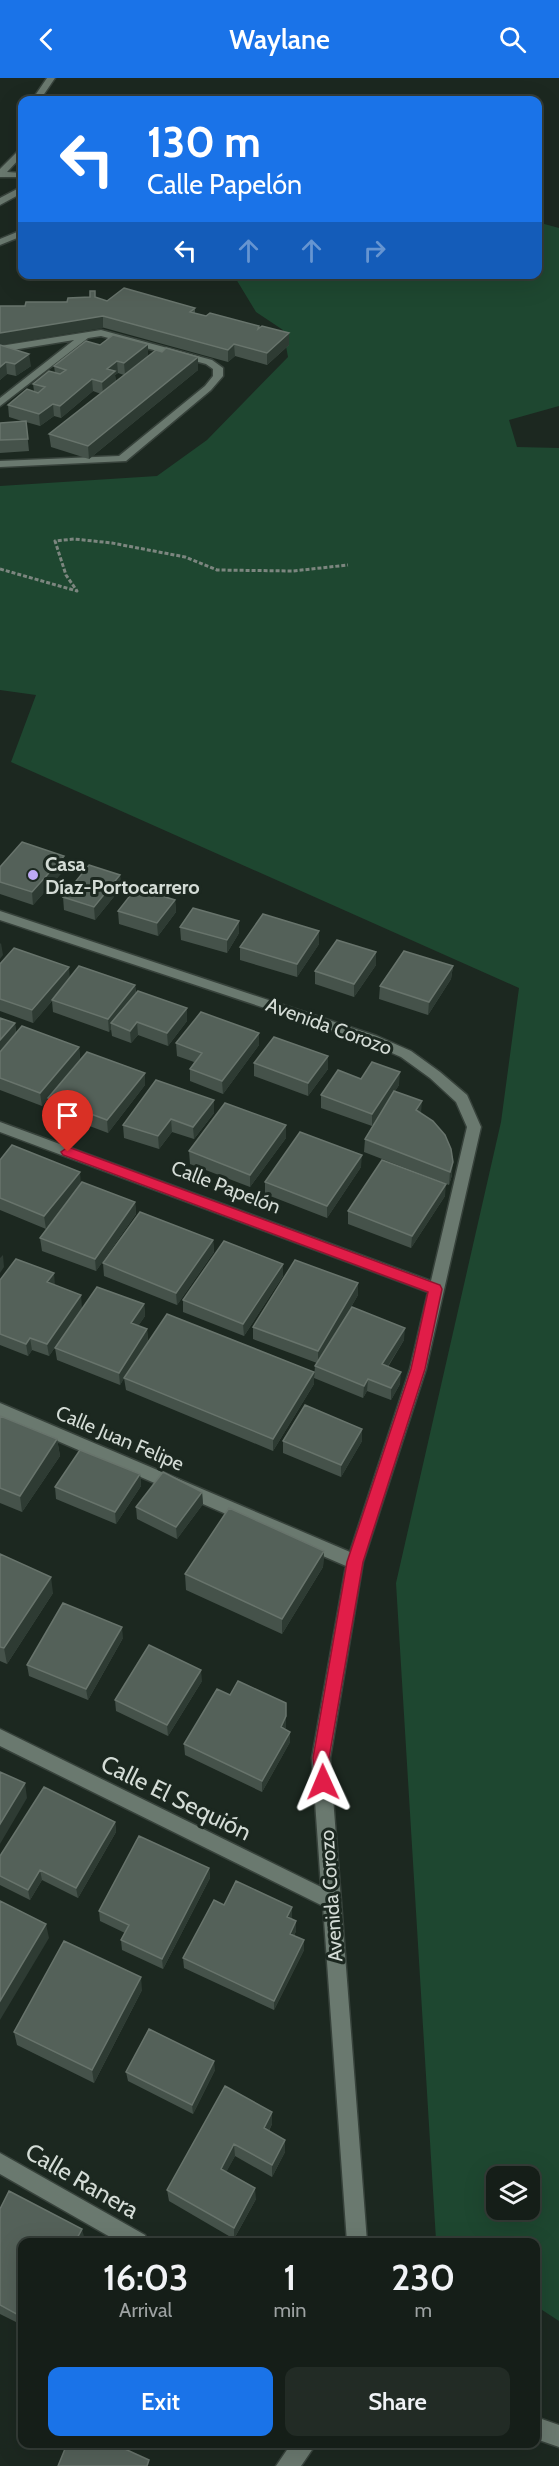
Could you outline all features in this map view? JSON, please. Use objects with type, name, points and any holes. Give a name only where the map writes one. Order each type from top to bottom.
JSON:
[{"type":"street","points":[[39,96],[51,78]]},
{"type":"street","points":[[0,174],[18,156]]},
{"type":"street","points":[[0,174],[18,175]]},
{"type":"street","points":[[0,202],[18,192]]},
{"type":"street","points":[[0,244],[18,235]]},
{"type":"street","points":[[0,244],[18,246]]},
{"type":"street","points":[[0,350],[101,333],[209,362],[218,368],[218,376],[208,388],[122,459],[0,464]]},
{"type":"street","points":[[0,403],[85,337]]},
{"type":"street","name":"Avenida Corozo","points":[[0,915],[372,1039],[406,1053],[462,1099],[474,1127],[418,1369],[355,1562],[321,1758],[357,2238]]},
{"type":"street","name":"Calle Papelón","points":[[0,1127],[436,1289]]},
{"type":"street","name":"Calle Juan Felipe","points":[[0,1409],[355,1562]]},
{"type":"street","name":"Calle El Sequión","points":[[0,1737],[331,1901]]},
{"type":"street","name":"Calle Ranera","points":[[0,2163],[131,2238]]},
{"type":"street","points":[[540,2429],[559,2436]]},
{"type":"street","points":[[287,2466],[302,2448]]},
{"type":"path","points":[[0,569],[77,591],[66,575],[55,541],[74,539],[112,543],[185,557],[217,570],[293,571],[348,566]]},
{"type":"green space","points":[[542,223],[559,228],[559,406],[509,420],[517,447],[559,448],[559,2321],[540,2309],[540,2238],[436,2238],[396,1583],[501,1122],[519,988],[11,762],[36,695],[0,690],[0,486],[157,476],[207,440],[288,357],[283,330],[256,312],[236,279],[542,279]]},
{"type":"building","points":[[124,288],[195,308],[190,312],[206,316],[210,313],[259,326],[258,329],[262,326],[289,333],[267,353],[234,344],[228,350],[103,316],[0,333],[0,306],[25,306],[26,302],[67,302],[68,298],[90,297],[90,291],[95,291],[95,297],[107,301]]},
{"type":"building","points":[[113,335],[148,344],[124,363],[117,361],[107,369],[115,371],[102,382],[92,379],[60,406],[53,404],[39,414],[8,405],[27,389],[38,393],[45,387],[33,384],[49,371],[60,374],[66,370],[54,366],[86,341],[100,345]]},
{"type":"building","points":[[0,345],[29,354],[15,364],[6,362],[0,367]]},
{"type":"building","points":[[166,348],[198,357],[88,446],[49,434],[156,350],[162,352]]},
{"type":"building","points":[[26,421],[28,439],[0,440],[0,423]]},
{"type":"building","points":[[22,842],[64,856],[32,892],[0,882],[0,867]]},
{"type":"building","points":[[89,865],[120,875],[94,907],[63,897]]},
{"type":"building","points":[[136,888],[175,900],[157,923],[118,911]]},
{"type":"building","points":[[193,908],[239,921],[227,940],[180,927]]},
{"type":"building","points":[[263,914],[319,931],[297,964],[240,947]]},
{"type":"building","points":[[337,940],[376,952],[354,984],[315,971]]},
{"type":"building","points":[[14,948],[69,967],[32,1010],[0,999],[0,964]]},
{"type":"building","points":[[404,951],[453,966],[429,1002],[380,986]]},
{"type":"building","points":[[79,966],[135,985],[108,1019],[52,1000]]},
{"type":"building","points":[[138,991],[187,1008],[167,1033],[137,1022],[130,1031],[111,1023]]},
{"type":"building","points":[[201,1012],[259,1033],[222,1081],[190,1069],[202,1053],[176,1043]]},
{"type":"building","points":[[0,1018],[15,1023],[0,1040]]},
{"type":"building","points":[[22,1026],[79,1047],[40,1093],[0,1078],[0,1052]]},
{"type":"building","points":[[274,1037],[328,1056],[308,1083],[254,1063]]},
{"type":"building","points":[[87,1052],[145,1073],[107,1120],[48,1098]]},
{"type":"building","points":[[372,1062],[400,1072],[372,1114],[321,1095],[338,1070],[361,1079]]},
{"type":"building","points":[[156,1080],[214,1100],[193,1127],[171,1119],[158,1136],[123,1125]]},
{"type":"building","points":[[394,1091],[422,1101],[416,1110],[433,1121],[445,1135],[451,1149],[453,1162],[450,1172],[365,1139]]},
{"type":"building","points":[[225,1103],[286,1125],[250,1175],[189,1151]]},
{"type":"building","points":[[300,1132],[362,1155],[327,1206],[265,1182]]},
{"type":"building","points":[[12,1145],[80,1172],[44,1216],[0,1198],[0,1160]]},
{"type":"building","points":[[382,1160],[446,1184],[412,1236],[348,1211]]},
{"type":"building","points":[[82,1182],[135,1202],[95,1259],[40,1238]]},
{"type":"building","points":[[140,1212],[213,1240],[176,1293],[103,1263]]},
{"type":"building","points":[[224,1241],[283,1264],[243,1324],[183,1300]]},
{"type":"building","points":[[16,1259],[54,1273],[47,1282],[81,1295],[47,1344],[30,1338],[26,1344],[0,1334],[0,1280]]},
{"type":"building","points":[[295,1260],[358,1283],[318,1351],[253,1327]]},
{"type":"building","points":[[97,1287],[144,1304],[131,1323],[147,1329],[119,1373],[55,1348]]},
{"type":"building","points":[[352,1307],[405,1328],[382,1364],[401,1372],[391,1388],[368,1379],[364,1386],[315,1366]]},
{"type":"building","points":[[167,1314],[314,1372],[273,1439],[124,1378]]},
{"type":"building","points":[[305,1405],[362,1429],[341,1465],[283,1441]]},
{"type":"building","points":[[0,1416],[57,1439],[20,1496],[0,1488]]},
{"type":"building","points":[[80,1450],[140,1474],[115,1512],[55,1487]]},
{"type":"building","points":[[163,1472],[202,1492],[176,1527],[136,1507]]},
{"type":"building","points":[[229,1508],[324,1551],[282,1619],[185,1574]]},
{"type":"building","points":[[0,1554],[51,1577],[4,1648],[0,1647]]},
{"type":"building","points":[[63,1603],[122,1627],[86,1689],[27,1665]]},
{"type":"building","points":[[149,1645],[201,1670],[167,1725],[115,1700]]},
{"type":"building","points":[[238,1681],[286,1703],[286,1716],[281,1727],[290,1732],[262,1781],[184,1744],[217,1689],[230,1695]]},
{"type":"building","points":[[0,1772],[25,1783],[0,1824]]},
{"type":"building","points":[[44,1787],[115,1822],[76,1888],[40,1870],[28,1890],[0,1876],[0,1856]]},
{"type":"building","points":[[139,1836],[209,1868],[162,1959],[121,1940],[129,1925],[99,1911]]},
{"type":"building","points":[[236,1881],[292,1907],[287,1917],[296,1921],[290,1934],[304,1940],[274,2001],[183,1958],[214,1900],[224,1905]]},
{"type":"building","points":[[0,1901],[46,1924],[0,2001]]},
{"type":"building","points":[[64,1941],[141,1977],[92,2070],[14,2032]]},
{"type":"building","points":[[149,2029],[214,2061],[192,2105],[126,2072]]},
{"type":"building","points":[[225,2086],[272,2112],[264,2128],[285,2140],[272,2165],[234,2144],[221,2169],[255,2188],[234,2228],[167,2190]]},
{"type":"building","points":[[9,2191],[82,2229],[77,2238],[18,2238],[18,2315],[0,2305],[0,2209]]},
{"type":"building","points":[[65,2448],[123,2448],[149,2460],[147,2466],[58,2466]]},
{"type":"place","name":"Casa Díaz-Portocarrero","points":[[33,875]]},
{"type":"route","points":[[68,1152],[436,1289],[418,1369],[355,1562],[321,1758],[323,1782]]}]
